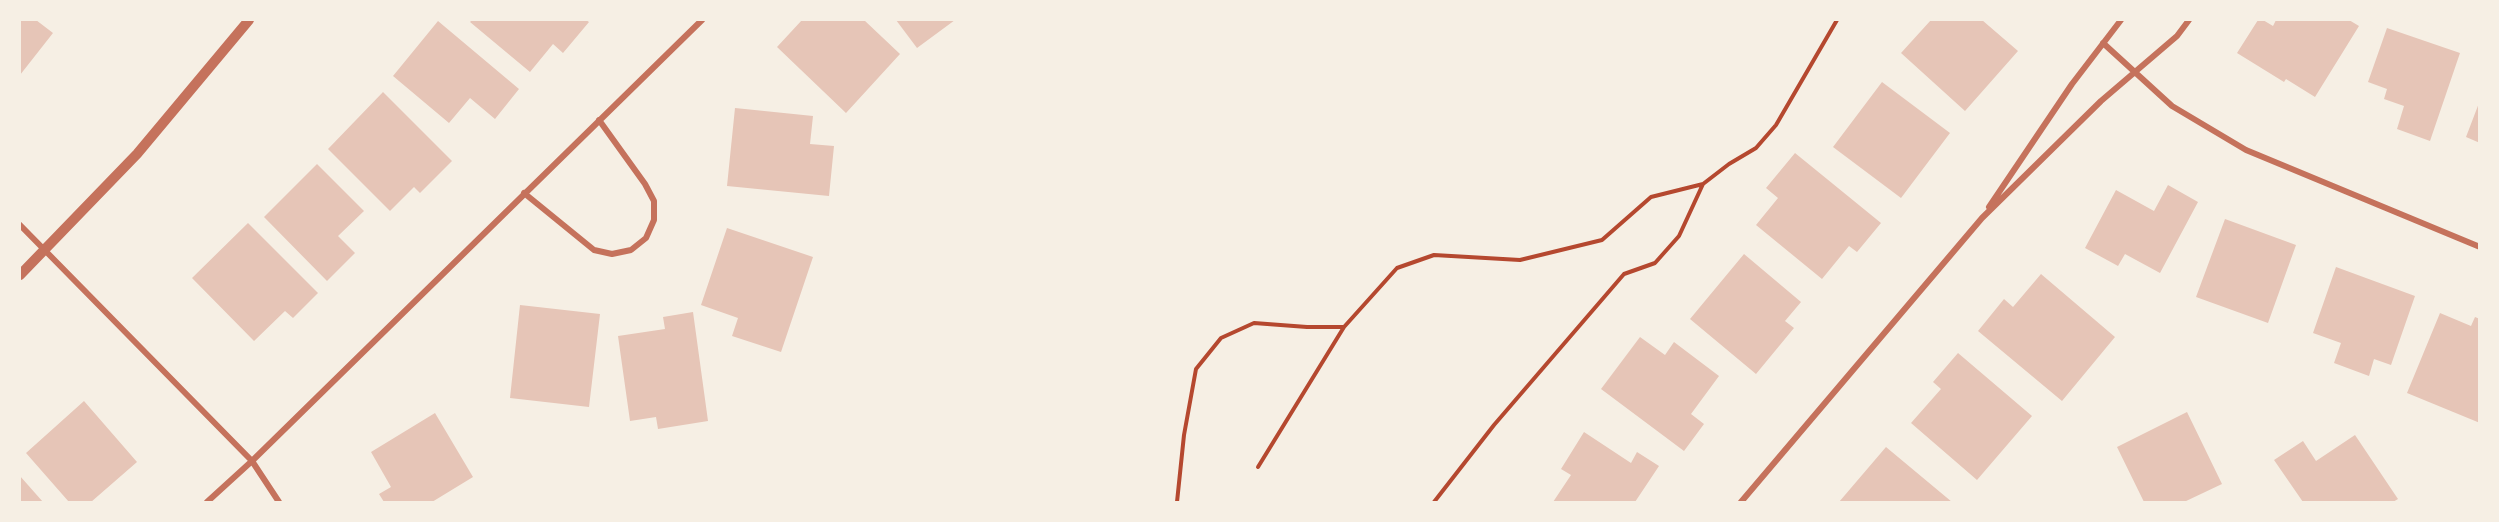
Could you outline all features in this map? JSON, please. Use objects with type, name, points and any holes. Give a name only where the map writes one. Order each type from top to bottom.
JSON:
[{"type":"street","points":[[20,275],[137,154],[249,20]]},
{"type":"street","points":[[207,502],[252,461],[702,20]]},
{"type":"street","points":[[1982,218],[2072,84],[2121,20]]},
{"type":"street","points":[[1741,502],[1982,218],[2101,101],[2177,36],[2189,20]]},
{"type":"street","points":[[2103,43],[2133,73],[2172,106],[2246,150],[2480,247]]},
{"type":"street","points":[[524,193],[594,250],[612,254],[631,250],[646,238],[654,220],[654,201],[645,184],[599,120]]},
{"type":"street","points":[[20,225],[252,461],[279,502]]},
{"type":"path","points":[[1258,467],[1344,327],[1397,268],[1434,255],[1520,260],[1602,240],[1652,197],[1703,184],[1729,164],[1756,148],[1776,125],[1837,20]]},
{"type":"path","points":[[1434,502],[1494,424],[1624,274],[1655,263],[1679,236],[1703,184]]},
{"type":"path","points":[[1177,502],[1184,435],[1196,369],[1221,338],[1254,323],[1344,327]]},
{"type":"building","points":[[20,20],[36,20],[53,33],[20,75]]},
{"type":"building","points":[[472,20],[586,20],[589,22],[563,53],[553,44],[530,72],[470,22]]},
{"type":"building","points":[[802,20],[864,20],[900,54],[846,113],[777,47]]},
{"type":"building","points":[[896,20],[955,20],[917,48]]},
{"type":"building","points":[[1931,20],[1982,20],[2018,51],[1965,111],[1901,53]]},
{"type":"building","points":[[2258,20],[2263,20],[2273,26],[2276,20],[2349,20],[2359,26],[2315,97],[2286,79],[2284,82],[2237,53]]},
{"type":"building","points":[[438,21],[519,89],[495,119],[470,98],[449,123],[393,76]]},
{"type":"building","points":[[2387,28],[2460,53],[2430,141],[2397,129],[2404,106],[2384,99],[2387,89],[2368,82]]},
{"type":"building","points":[[1882,82],[1950,133],[1901,198],[1833,147]]},
{"type":"building","points":[[383,92],[452,161],[420,193],[414,187],[390,211],[328,149]]},
{"type":"building","points":[[2480,103],[2480,143],[2466,137]]},
{"type":"building","points":[[735,108],[813,116],[810,144],[834,146],[829,196],[727,186]]},
{"type":"building","points":[[1795,153],[1881,223],[1857,252],[1849,246],[1822,279],[1756,225],[1778,198],[1766,188]]},
{"type":"building","points":[[317,164],[364,211],[338,236],[355,253],[327,281],[264,217]]},
{"type":"building","points":[[2168,185],[2198,202],[2160,273],[2125,254],[2118,266],[2085,248],[2116,190],[2154,211]]},
{"type":"building","points":[[2225,219],[2296,245],[2268,323],[2196,297]]},
{"type":"building","points":[[248,223],[318,293],[293,318],[285,311],[254,341],[192,278]]},
{"type":"building","points":[[727,228],[813,257],[781,352],[732,336],[738,318],[701,305]]},
{"type":"building","points":[[1744,254],[1801,302],[1785,321],[1794,328],[1756,374],[1690,319]]},
{"type":"building","points":[[2336,267],[2415,296],[2391,365],[2374,359],[2369,376],[2334,363],[2341,343],[2313,333]]},
{"type":"building","points":[[2041,274],[2115,337],[2062,401],[1978,331],[2004,299],[2013,307]]},
{"type":"building","points":[[520,305],[600,314],[589,407],[510,398]]},
{"type":"building","points":[[693,312],[708,421],[658,429],[656,417],[630,421],[618,336],[665,329],[663,317]]},
{"type":"building","points":[[2440,313],[2471,326],[2475,317],[2480,319],[2480,423],[2407,393]]},
{"type":"building","points":[[1640,337],[1665,355],[1674,342],[1719,376],[1691,414],[1704,424],[1684,451],[1601,389]]},
{"type":"building","points":[[1958,353],[2032,416],[1977,480],[1911,423],[1941,389],[1933,382]]},
{"type":"building","points":[[84,401],[137,462],[91,502],[69,502],[26,453]]},
{"type":"building","points":[[2187,412],[2222,484],[2184,502],[2144,502],[2117,447]]},
{"type":"building","points":[[435,413],[473,477],[432,502],[384,502],[379,494],[391,487],[371,452]]},
{"type":"building","points":[[1584,432],[1631,463],[1637,452],[1659,466],[1635,502],[1553,502],[1571,475],[1561,469]]},
{"type":"building","points":[[2355,435],[2398,499],[2393,502],[2303,502],[2274,460],[2303,441],[2316,461]]},
{"type":"building","points":[[1886,447],[1952,502],[1839,502]]},
{"type":"building","points":[[20,476],[43,502],[20,502]]}]
